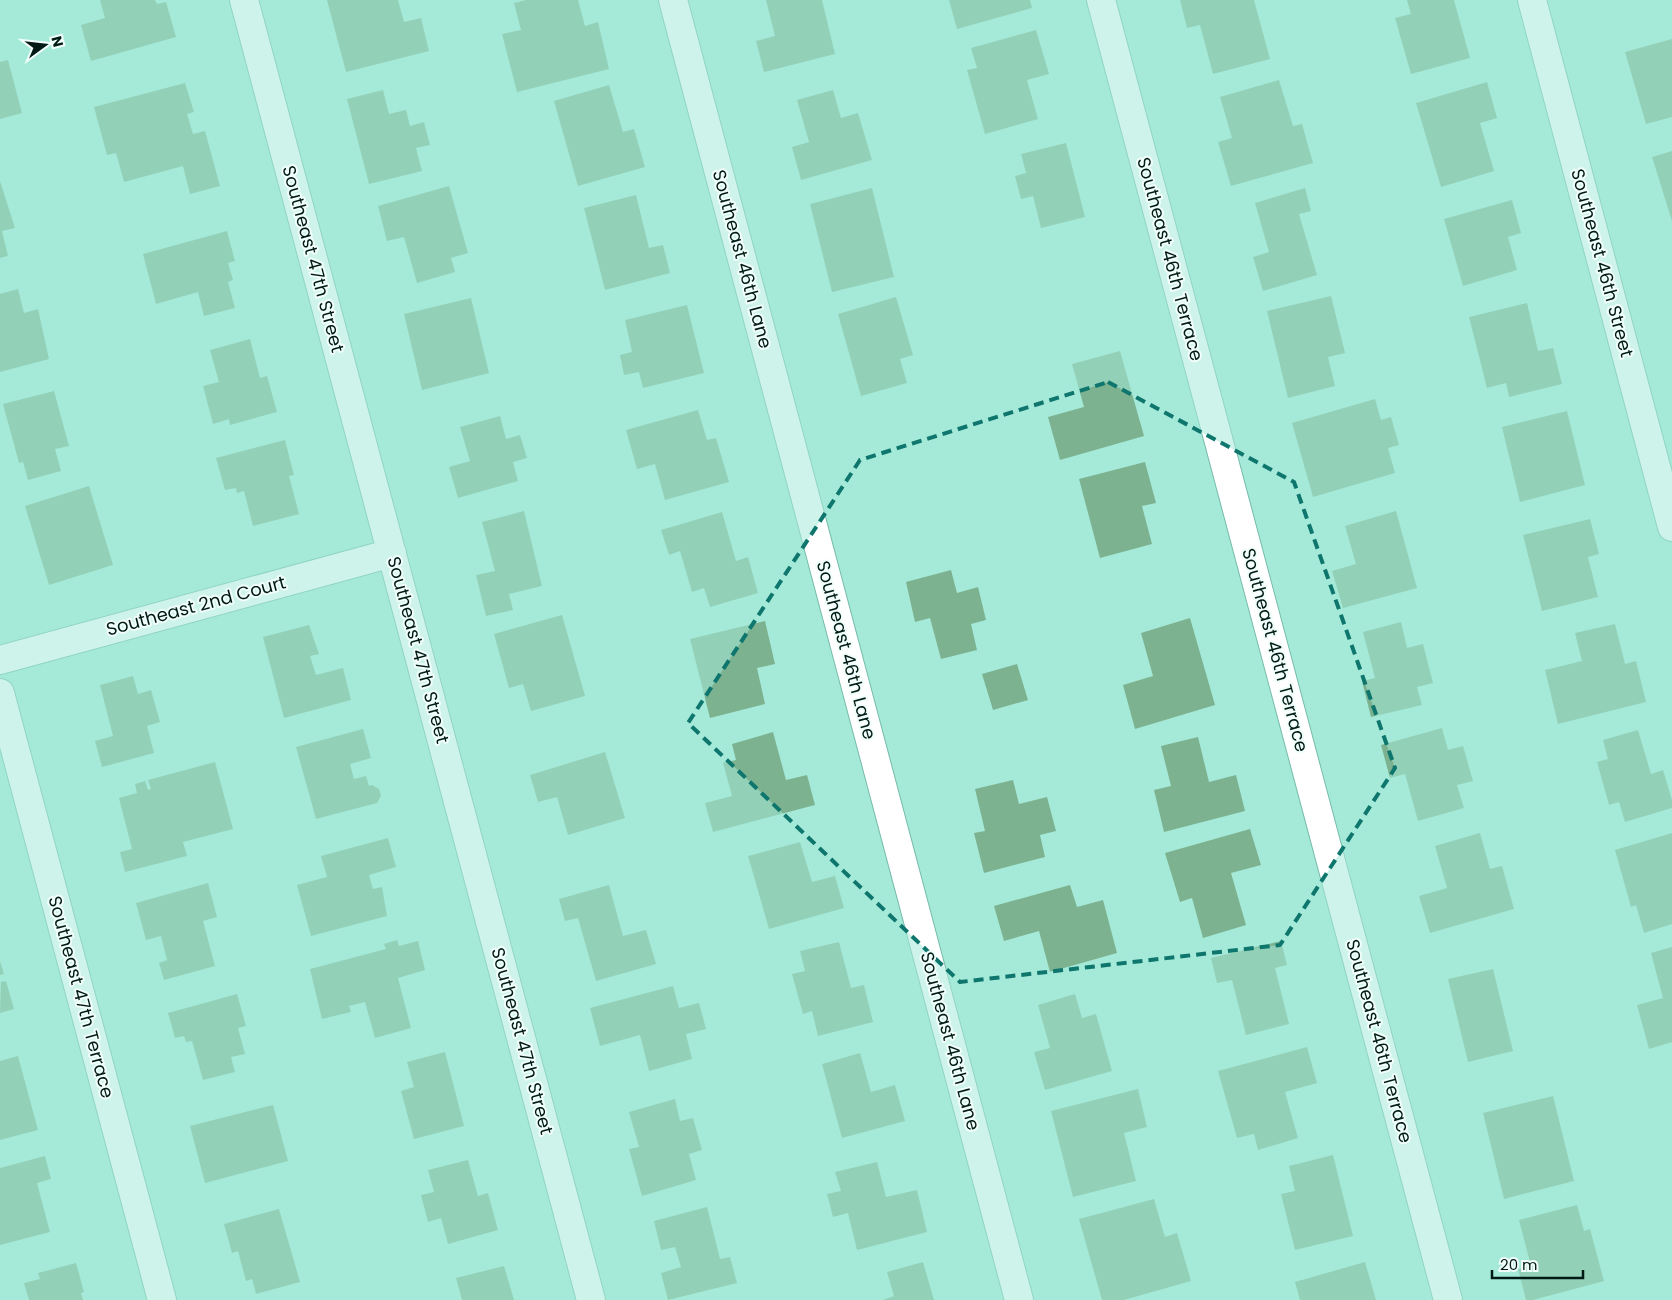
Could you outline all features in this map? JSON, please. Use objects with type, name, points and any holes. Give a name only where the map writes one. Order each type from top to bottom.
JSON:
[{"type":"street","name":"Southeast 47th Street","points":[[244,0],[591,1300]]},
{"type":"street","name":"Southeast 46th Lane","points":[[673,0],[1019,1300]]},
{"type":"street","name":"Southeast 46th Terrace","points":[[1101,0],[1448,1300]]},
{"type":"street","name":"Southeast 46th Street","points":[[1532,0],[1672,527]]},
{"type":"street","name":"Southeast 2nd Court","points":[[0,660],[392,553]]},
{"type":"street","name":"Southeast 47th Terrace","points":[[0,693],[162,1300]]},
{"type":"highlighted area","points":[[1108,382],[1294,482],[1395,768],[1280,945],[960,982],[688,723],[860,460]]},
{"type":"building","points":[[100,0],[155,0],[157,4],[166,2],[176,37],[91,61],[81,25],[105,18]]},
{"type":"building","points":[[327,0],[398,0],[404,22],[421,18],[429,51],[346,72]]},
{"type":"building","points":[[526,0],[578,0],[585,26],[598,22],[609,69],[517,92],[502,34],[521,30],[514,3]]},
{"type":"building","points":[[766,0],[822,0],[835,54],[764,72],[756,41],[775,36]]},
{"type":"building","points":[[949,0],[1030,0],[1032,8],[957,29]]},
{"type":"building","points":[[1180,0],[1254,0],[1270,59],[1213,74],[1200,25],[1187,28]]},
{"type":"building","points":[[1407,0],[1454,0],[1470,58],[1411,74],[1395,18],[1411,14]]},
{"type":"building","points":[[1036,30],[1049,74],[1027,80],[1038,119],[985,134],[967,70],[977,68],[971,48]]},
{"type":"building","points":[[1672,39],[1672,117],[1646,124],[1625,52]]},
{"type":"building","points":[[8,60],[22,113],[0,119],[0,62]]},
{"type":"building","points":[[1279,80],[1293,126],[1302,124],[1313,163],[1231,186],[1218,142],[1232,138],[1220,97]]},
{"type":"building","points":[[1487,82],[1497,118],[1480,123],[1494,171],[1441,187],[1416,103]]},
{"type":"building","points":[[185,83],[194,112],[187,114],[193,134],[205,131],[220,186],[190,194],[183,166],[124,182],[116,153],[107,155],[94,107]]},
{"type":"building","points":[[609,85],[623,132],[634,129],[645,167],[578,186],[554,101]]},
{"type":"building","points":[[383,90],[389,114],[406,110],[410,126],[424,122],[430,145],[416,148],[422,171],[369,184],[347,99]]},
{"type":"building","points":[[833,90],[841,118],[858,113],[872,160],[801,180],[792,147],[809,142],[797,100]]},
{"type":"building","points":[[1066,143],[1085,217],[1041,228],[1033,196],[1021,199],[1015,176],[1026,173],[1021,154]]},
{"type":"building","points":[[1672,151],[1672,221],[1652,157]]},
{"type":"building","points":[[0,181],[15,228],[2,231],[8,256],[0,258]]},
{"type":"building","points":[[449,186],[468,253],[451,258],[455,272],[417,283],[404,237],[387,241],[378,206]]},
{"type":"building","points":[[872,188],[894,277],[832,292],[810,204]]},
{"type":"building","points":[[1305,188],[1311,211],[1299,214],[1317,275],[1263,291],[1253,257],[1269,252],[1255,203]]},
{"type":"building","points":[[636,195],[649,248],[663,245],[670,273],[605,290],[584,208]]},
{"type":"building","points":[[1512,200],[1521,233],[1508,237],[1517,270],[1463,286],[1444,219]]},
{"type":"building","points":[[227,231],[235,261],[228,263],[233,280],[228,282],[235,308],[204,316],[198,292],[156,304],[143,254]]},
{"type":"building","points":[[18,289],[24,313],[38,309],[49,359],[0,372],[0,294]]},
{"type":"building","points":[[1331,296],[1345,353],[1328,357],[1335,386],[1288,398],[1267,311]]},
{"type":"building","points":[[896,297],[913,355],[900,359],[907,383],[861,396],[838,314]]},
{"type":"building","points":[[471,298],[489,373],[422,390],[404,314]]},
{"type":"building","points":[[1527,303],[1538,351],[1553,348],[1562,384],[1509,397],[1506,383],[1487,388],[1469,317]]},
{"type":"building","points":[[687,305],[704,373],[643,388],[639,372],[624,375],[620,355],[632,352],[625,320]]},
{"type":"building","points":[[250,339],[260,378],[267,376],[277,412],[230,425],[229,419],[213,424],[203,386],[219,382],[210,350]]},
{"type":"building","points":[[1120,351],[1144,436],[1060,460],[1048,417],[1084,407],[1072,364]]},
{"type":"building","points":[[54,391],[69,446],[55,449],[61,471],[28,480],[23,462],[19,463],[3,404]]},
{"type":"building","points":[[1375,399],[1381,420],[1391,417],[1399,445],[1388,448],[1395,473],[1313,497],[1292,423]]},
{"type":"building","points":[[698,410],[707,440],[716,438],[729,482],[665,500],[655,464],[637,469],[626,430]]},
{"type":"building","points":[[1567,411],[1585,485],[1520,502],[1502,427]]},
{"type":"building","points":[[500,416],[506,439],[520,435],[527,458],[513,462],[518,481],[458,498],[449,467],[470,461],[460,427]]},
{"type":"building","points":[[285,440],[294,475],[289,476],[299,514],[253,526],[244,491],[237,493],[236,488],[225,490],[216,458]]},
{"type":"building","points":[[1145,462],[1156,503],[1142,506],[1152,544],[1100,558],[1079,479]]},
{"type":"building","points":[[89,486],[113,565],[49,585],[25,506]]},
{"type":"building","points":[[524,511],[542,586],[509,594],[513,610],[486,616],[476,575],[495,571],[482,522]]},
{"type":"building","points":[[1396,511],[1417,588],[1343,608],[1332,571],[1356,564],[1345,526]]},
{"type":"building","points":[[722,512],[736,561],[748,557],[758,593],[710,607],[704,588],[692,592],[680,551],[669,555],[661,530]]},
{"type":"building","points":[[1590,519],[1599,554],[1588,557],[1598,597],[1542,611],[1523,535]]},
{"type":"building","points":[[951,570],[957,593],[978,587],[986,620],[971,624],[977,650],[941,659],[930,618],[915,622],[906,582]]},
{"type":"building","points":[[562,615],[585,696],[531,711],[523,684],[509,688],[494,634]]},
{"type":"building","points":[[1190,618],[1215,705],[1135,729],[1123,685],[1153,676],[1141,633]]},
{"type":"building","points":[[765,621],[775,664],[757,668],[765,704],[710,718],[690,639]]},
{"type":"building","points":[[1401,622],[1407,648],[1423,644],[1433,683],[1417,687],[1422,705],[1371,717],[1362,681],[1375,678],[1363,632]]},
{"type":"building","points":[[1615,624],[1625,664],[1636,661],[1646,702],[1558,724],[1545,670],[1582,661],[1575,633]]},
{"type":"building","points":[[309,625],[319,654],[310,656],[316,675],[343,668],[351,700],[284,718],[263,637]]},
{"type":"building","points":[[1017,664],[1028,700],[993,710],[982,674]]},
{"type":"building","points":[[133,676],[138,694],[151,690],[160,722],[147,726],[154,753],[102,767],[95,741],[113,736],[100,685]]},
{"type":"building","points":[[1442,728],[1448,750],[1463,746],[1473,781],[1457,785],[1464,808],[1418,821],[1405,774],[1390,778],[1381,745]]},
{"type":"building","points":[[363,729],[371,758],[350,764],[354,779],[366,776],[369,786],[372,785],[379,789],[381,796],[377,803],[316,819],[296,747]]},
{"type":"building","points":[[1638,730],[1651,774],[1663,770],[1672,800],[1672,808],[1625,822],[1619,802],[1609,805],[1597,762],[1608,759],[1603,740]]},
{"type":"building","points":[[773,732],[786,780],[807,775],[815,805],[713,832],[705,803],[732,796],[723,763],[736,760],[732,744]]},
{"type":"building","points":[[1198,737],[1209,782],[1236,775],[1245,811],[1164,832],[1154,790],[1171,786],[1161,746]]},
{"type":"building","points":[[605,752],[625,818],[568,835],[557,797],[538,802],[530,775]]},
{"type":"building","points":[[215,762],[233,829],[183,842],[187,856],[125,872],[120,852],[132,849],[119,798],[137,793],[135,784],[145,781],[148,790],[151,789],[148,780]]},
{"type":"building","points":[[1013,780],[1019,804],[1047,797],[1056,831],[1040,835],[1045,857],[984,873],[974,833],[985,831],[975,789]]},
{"type":"building","points":[[1250,829],[1261,865],[1231,873],[1246,925],[1203,938],[1192,898],[1180,902],[1165,853]]},
{"type":"building","points":[[1480,833],[1490,869],[1502,866],[1514,909],[1430,933],[1419,896],[1447,888],[1435,846]]},
{"type":"building","points":[[1672,833],[1672,924],[1644,933],[1636,905],[1631,907],[1615,850]]},
{"type":"building","points":[[388,838],[396,867],[369,875],[373,889],[382,887],[387,916],[311,936],[297,885],[327,877],[321,856]]},
{"type":"building","points":[[800,842],[812,882],[835,876],[844,908],[769,929],[748,856]]},
{"type":"building","points":[[208,883],[217,917],[203,921],[215,966],[164,980],[159,963],[167,960],[161,936],[146,940],[136,903]]},
{"type":"building","points":[[609,885],[623,936],[646,930],[656,964],[596,981],[578,918],[565,921],[559,899]]},
{"type":"building","points":[[1070,885],[1077,907],[1103,900],[1117,953],[1050,972],[1039,931],[1004,941],[994,906]]},
{"type":"building","points":[[397,940],[399,946],[418,941],[425,970],[398,978],[411,1028],[375,1038],[365,1002],[349,1006],[351,1012],[322,1019],[310,969],[386,949],[384,944]]},
{"type":"building","points":[[1281,941],[1287,965],[1275,968],[1289,1024],[1246,1035],[1232,980],[1217,983],[1211,958]]},
{"type":"building","points":[[839,942],[851,988],[864,985],[873,1022],[818,1036],[812,1011],[803,1014],[792,974],[805,971],[800,951]]},
{"type":"building","points":[[1672,947],[1672,1042],[1649,1049],[1637,1005],[1663,998],[1651,953]]},
{"type":"building","points":[[0,961],[4,974],[0,975]]},
{"type":"building","points":[[1493,969],[1513,1051],[1468,1062],[1448,979]]},
{"type":"building","points":[[1,979],[1,982],[6,981],[14,1009],[0,1013]]},
{"type":"building","points":[[673,986],[679,1008],[699,1003],[706,1029],[686,1034],[692,1059],[649,1071],[640,1035],[600,1046],[590,1008]]},
{"type":"building","points":[[237,994],[246,1026],[238,1028],[245,1054],[231,1057],[235,1072],[203,1080],[192,1041],[186,1042],[184,1036],[175,1038],[168,1013]]},
{"type":"building","points":[[1075,994],[1082,1018],[1096,1014],[1112,1071],[1045,1090],[1034,1052],[1050,1048],[1038,1005]]},
{"type":"building","points":[[1307,1047],[1317,1083],[1285,1092],[1298,1138],[1258,1150],[1254,1134],[1237,1138],[1218,1071]]},
{"type":"building","points":[[445,1052],[464,1126],[414,1139],[401,1091],[414,1087],[407,1062]]},
{"type":"building","points":[[860,1053],[871,1092],[895,1085],[905,1121],[842,1138],[822,1064]]},
{"type":"building","points":[[18,1056],[38,1130],[0,1140],[0,1061]]},
{"type":"building","points":[[1138,1089],[1147,1127],[1124,1133],[1136,1181],[1073,1197],[1051,1111]]},
{"type":"building","points":[[1553,1096],[1574,1181],[1504,1199],[1483,1113]]},
{"type":"building","points":[[675,1099],[680,1121],[693,1118],[702,1150],[689,1154],[696,1180],[642,1196],[629,1149],[639,1147],[629,1112]]},
{"type":"building","points":[[273,1105],[288,1161],[205,1183],[190,1126]]},
{"type":"building","points":[[1333,1155],[1353,1236],[1295,1250],[1281,1194],[1295,1191],[1289,1166]]},
{"type":"building","points":[[45,1156],[51,1179],[37,1183],[50,1232],[0,1245],[0,1168]]},
{"type":"building","points":[[468,1160],[478,1196],[488,1193],[498,1230],[448,1244],[441,1218],[428,1222],[421,1195],[434,1192],[428,1170]]},
{"type":"building","points":[[877,1162],[886,1197],[917,1190],[927,1232],[857,1250],[848,1213],[833,1217],[827,1194],[841,1191],[835,1172]]},
{"type":"building","points":[[1154,1199],[1165,1237],[1177,1233],[1191,1281],[1124,1300],[1102,1300],[1079,1219]]},
{"type":"building","points":[[1577,1205],[1584,1231],[1590,1229],[1604,1281],[1533,1300],[1526,1300],[1518,1269],[1531,1266],[1519,1220]]},
{"type":"building","points":[[707,1207],[720,1259],[730,1257],[737,1283],[668,1300],[661,1273],[681,1267],[675,1247],[661,1250],[654,1221]]},
{"type":"building","points":[[279,1209],[300,1282],[256,1294],[252,1279],[246,1281],[238,1251],[232,1253],[224,1224]]},
{"type":"building","points":[[923,1262],[934,1300],[883,1300],[894,1296],[887,1272]]},
{"type":"building","points":[[1365,1262],[1376,1300],[1300,1300],[1295,1282]]},
{"type":"building","points":[[76,1263],[84,1292],[81,1293],[83,1300],[29,1300],[24,1283],[40,1279],[38,1273]]},
{"type":"building","points":[[504,1266],[514,1300],[462,1300],[456,1278]]}]
